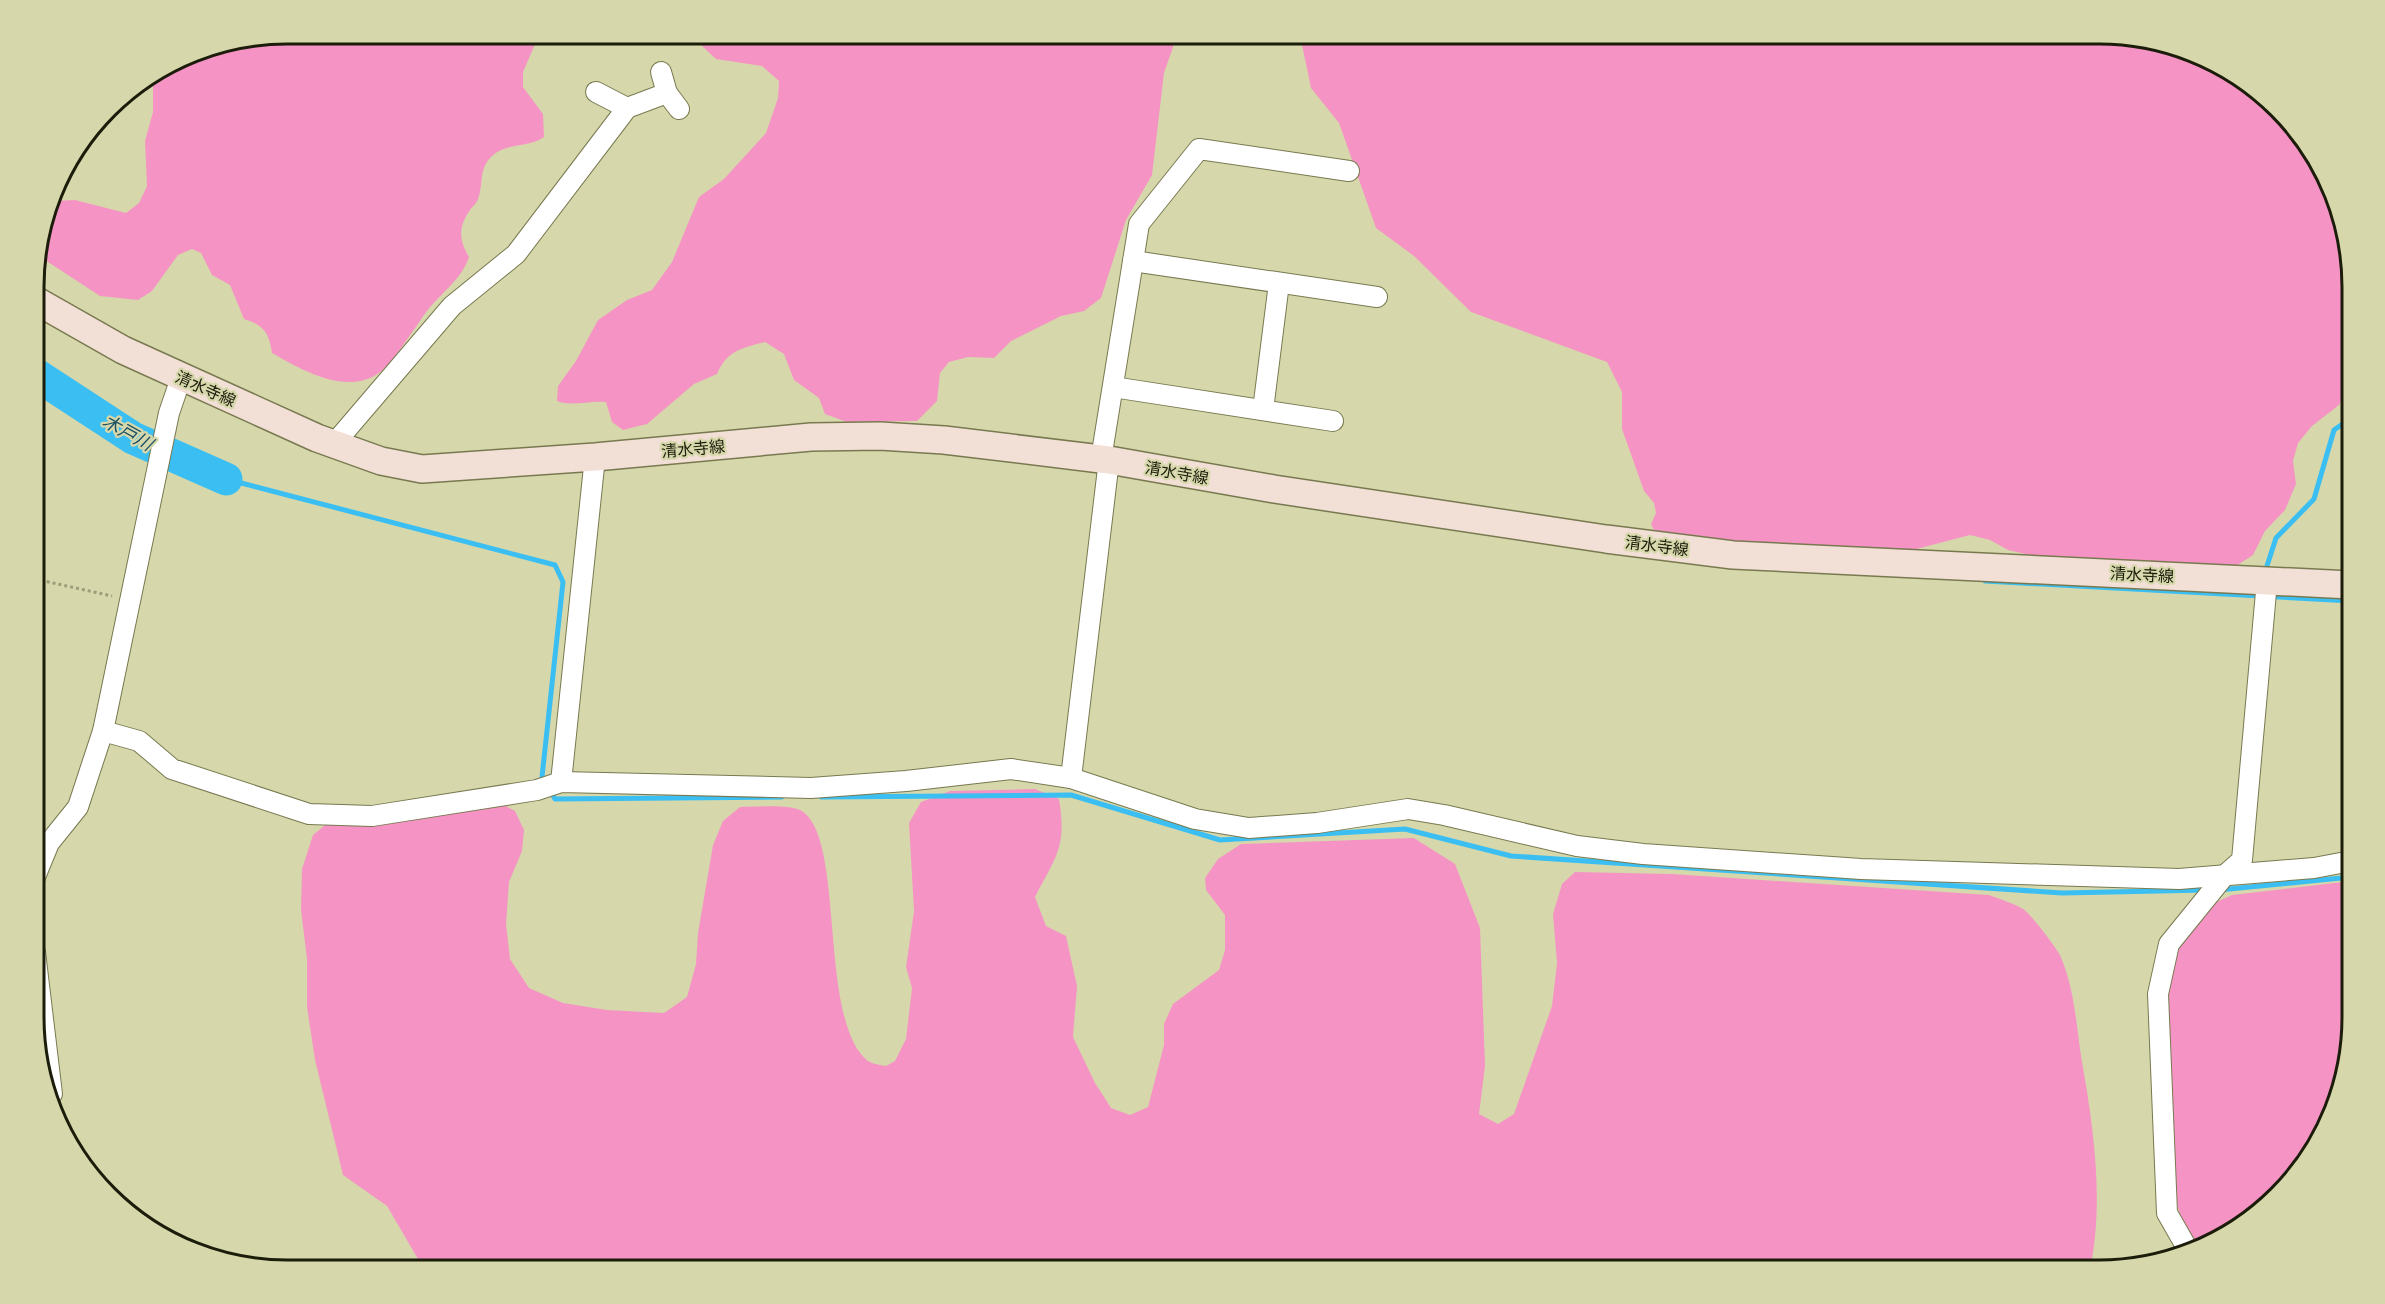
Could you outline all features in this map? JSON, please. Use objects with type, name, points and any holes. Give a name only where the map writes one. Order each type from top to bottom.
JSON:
[{"type":"main road","name":"清水寺線","points":[[44,305],[123,350],[181,378],[334,444],[381,461],[422,469],[595,457],[811,437],[880,436],[944,440],[1105,460],[1285,491],[1606,539],[1733,555],[2342,585]]},
{"type":"street","points":[[662,72],[667,93],[679,109]]},
{"type":"street","points":[[596,92],[627,108]]},
{"type":"street","points":[[334,444],[452,306],[516,254],[627,108],[667,93]]},
{"type":"street","points":[[1071,778],[1113,387],[1139,224],[1199,149],[1349,171]]},
{"type":"street","points":[[1133,261],[1377,297]]},
{"type":"street","points":[[1263,410],[1279,283]]},
{"type":"street","points":[[44,853],[48,843],[78,807],[103,731],[169,412],[181,378]]},
{"type":"street","points":[[1113,387],[1333,422]]},
{"type":"street","points":[[561,782],[595,457]]},
{"type":"street","points":[[2185,1244],[2167,1213],[2158,994],[2169,945],[2225,875],[2242,860],[2266,581]]},
{"type":"street","points":[[103,731],[139,741],[172,769],[309,814],[372,816],[537,790],[561,782],[811,788],[906,781],[1011,769],[1071,778],[1195,819],[1249,828],[1317,824],[1408,809],[1577,846],[1643,854],[1873,869],[2179,879],[2314,868],[2342,863]]},
{"type":"street","points":[[44,1027],[49,1069]]},
{"type":"path","points":[[44,581],[131,600]]},
{"type":"shaded area","points":[[271,44],[535,44],[523,72],[523,87],[543,114],[544,137],[532,143],[504,149],[488,161],[483,171],[480,193],[463,222],[461,234],[469,257],[466,265],[427,311],[390,362],[379,373],[353,382],[324,378],[310,373],[272,353],[264,330],[244,319],[230,285],[212,275],[201,253],[192,249],[178,255],[152,291],[138,300],[100,296],[48,262],[46,258],[48,239],[59,201],[75,200],[126,213],[139,203],[147,186],[145,141],[153,112],[153,84],[194,62],[239,48]]},
{"type":"shaded area","points":[[700,44],[1174,44],[1164,73],[1152,175],[1126,220],[1101,298],[1084,311],[1061,316],[1011,341],[994,358],[968,357],[949,362],[940,373],[937,401],[917,421],[847,422],[825,414],[819,398],[794,380],[784,354],[765,342],[730,355],[717,374],[694,384],[647,424],[623,430],[612,422],[606,402],[563,403],[557,401],[558,386],[576,361],[598,320],[627,300],[652,290],[672,262],[699,197],[724,179],[766,133],[778,98],[779,81],[762,66],[716,59]]},
{"type":"shaded area","points":[[1302,44],[2114,44],[2146,48],[2176,56],[2220,76],[2259,104],[2291,139],[2316,179],[2329,209],[2337,239],[2341,271],[2342,400],[2339,405],[2312,426],[2298,443],[2293,461],[2296,484],[2285,510],[2265,531],[2253,555],[2233,568],[2153,562],[2061,562],[2008,550],[1990,540],[1970,535],[1905,552],[1713,544],[1656,534],[1651,524],[1656,513],[1654,503],[1644,491],[1622,429],[1622,392],[1607,362],[1471,312],[1414,256],[1376,228],[1339,123],[1311,88]]},
{"type":"shaded area","points":[[1035,789],[1059,799],[1062,829],[1058,851],[1035,897],[1046,926],[1066,936],[1077,986],[1073,1037],[1095,1083],[1111,1108],[1130,1115],[1148,1107],[1164,1045],[1164,1024],[1173,1004],[1219,970],[1225,950],[1225,915],[1206,890],[1205,878],[1218,859],[1241,844],[1414,838],[1455,864],[1480,928],[1485,1066],[1479,1114],[1498,1124],[1514,1114],[1552,1006],[1557,963],[1553,914],[1562,884],[1575,872],[1672,874],[1989,895],[2015,905],[2023,909],[2043,930],[2060,955],[2072,994],[2096,1166],[2096,1218],[2092,1260],[419,1260],[387,1206],[343,1175],[315,1060],[307,1007],[307,959],[301,910],[302,869],[313,835],[330,821],[407,821],[421,813],[500,803],[515,811],[524,830],[522,851],[509,882],[506,924],[510,959],[529,988],[563,1003],[607,1010],[664,1013],[687,997],[696,964],[698,933],[713,845],[723,821],[740,807],[779,806],[800,810],[814,826],[823,854],[829,889],[836,970],[842,1008],[852,1040],[868,1061],[886,1066],[895,1061],[906,1039],[912,988],[906,967],[914,911],[909,823],[921,802],[950,791]]},
{"type":"shaded area","points":[[2342,882],[2341,1033],[2337,1065],[2329,1095],[2309,1139],[2291,1165],[2259,1200],[2220,1228],[2192,1242],[2171,1186],[2164,980],[2186,927],[2214,903],[2232,895]]},
{"type":"waterway","name":"木戸川","points":[[44,380],[133,438],[226,479]]},
{"type":"waterway","points":[[2265,572],[2276,538],[2314,499],[2334,430],[2342,424]]},
{"type":"waterway","points":[[226,479],[555,565],[563,582],[542,777],[545,782]]},
{"type":"waterway","points":[[1985,581],[2342,601]]},
{"type":"waterway","points":[[550,790],[555,799],[782,797]]},
{"type":"waterway","points":[[821,797],[1071,795],[1220,840],[1405,829],[1511,856],[2062,893],[2207,890]]},
{"type":"waterway","points":[[2219,890],[2342,878]]}]
